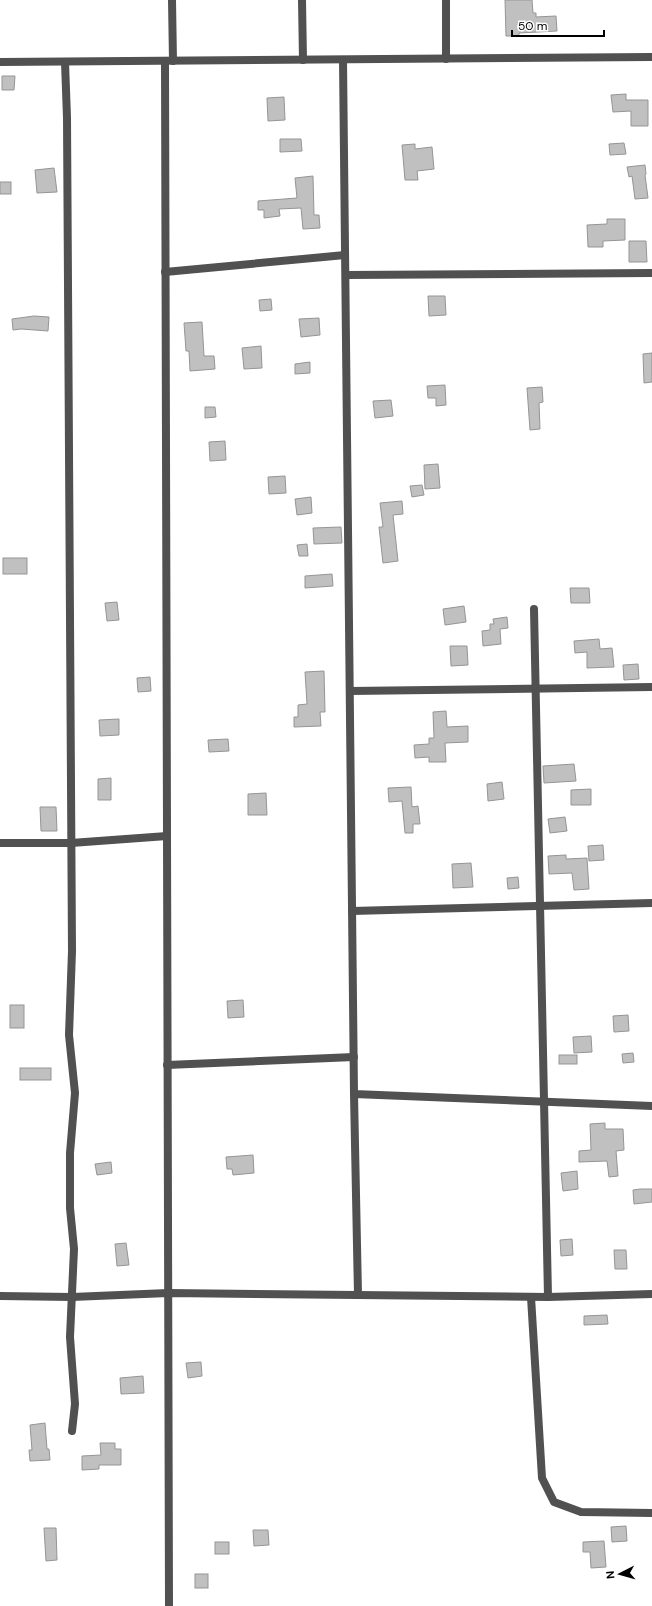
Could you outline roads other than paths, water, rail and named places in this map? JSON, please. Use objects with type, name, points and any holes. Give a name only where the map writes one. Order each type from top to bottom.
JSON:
[{"type":"street","points":[[169,1606],[165,272],[169,61],[172,0]]},
{"type":"street","points":[[302,0],[303,60]]},
{"type":"street","points":[[446,0],[446,59]]},
{"type":"street","points":[[0,62],[652,57]]},
{"type":"street","points":[[343,60],[354,1094],[358,1295]]},
{"type":"street","points":[[65,62],[67,126],[72,951],[69,1035],[75,1093],[70,1153],[70,1208],[74,1250],[71,1359],[75,1404],[72,1431]]},
{"type":"street","points":[[165,272],[345,255]]},
{"type":"street","points":[[346,274],[652,273]]},
{"type":"street","points":[[534,609],[548,1297]]},
{"type":"street","points":[[350,691],[652,687]]},
{"type":"street","points":[[0,843],[71,843],[167,836]]},
{"type":"street","points":[[352,911],[652,903]]},
{"type":"street","points":[[168,1065],[354,1057]]},
{"type":"street","points":[[354,1094],[652,1106]]},
{"type":"street","points":[[0,1296],[72,1297],[168,1293],[548,1297],[652,1294]]},
{"type":"street","points":[[531,1296],[542,1478],[554,1502],[581,1512],[652,1513]]}]
